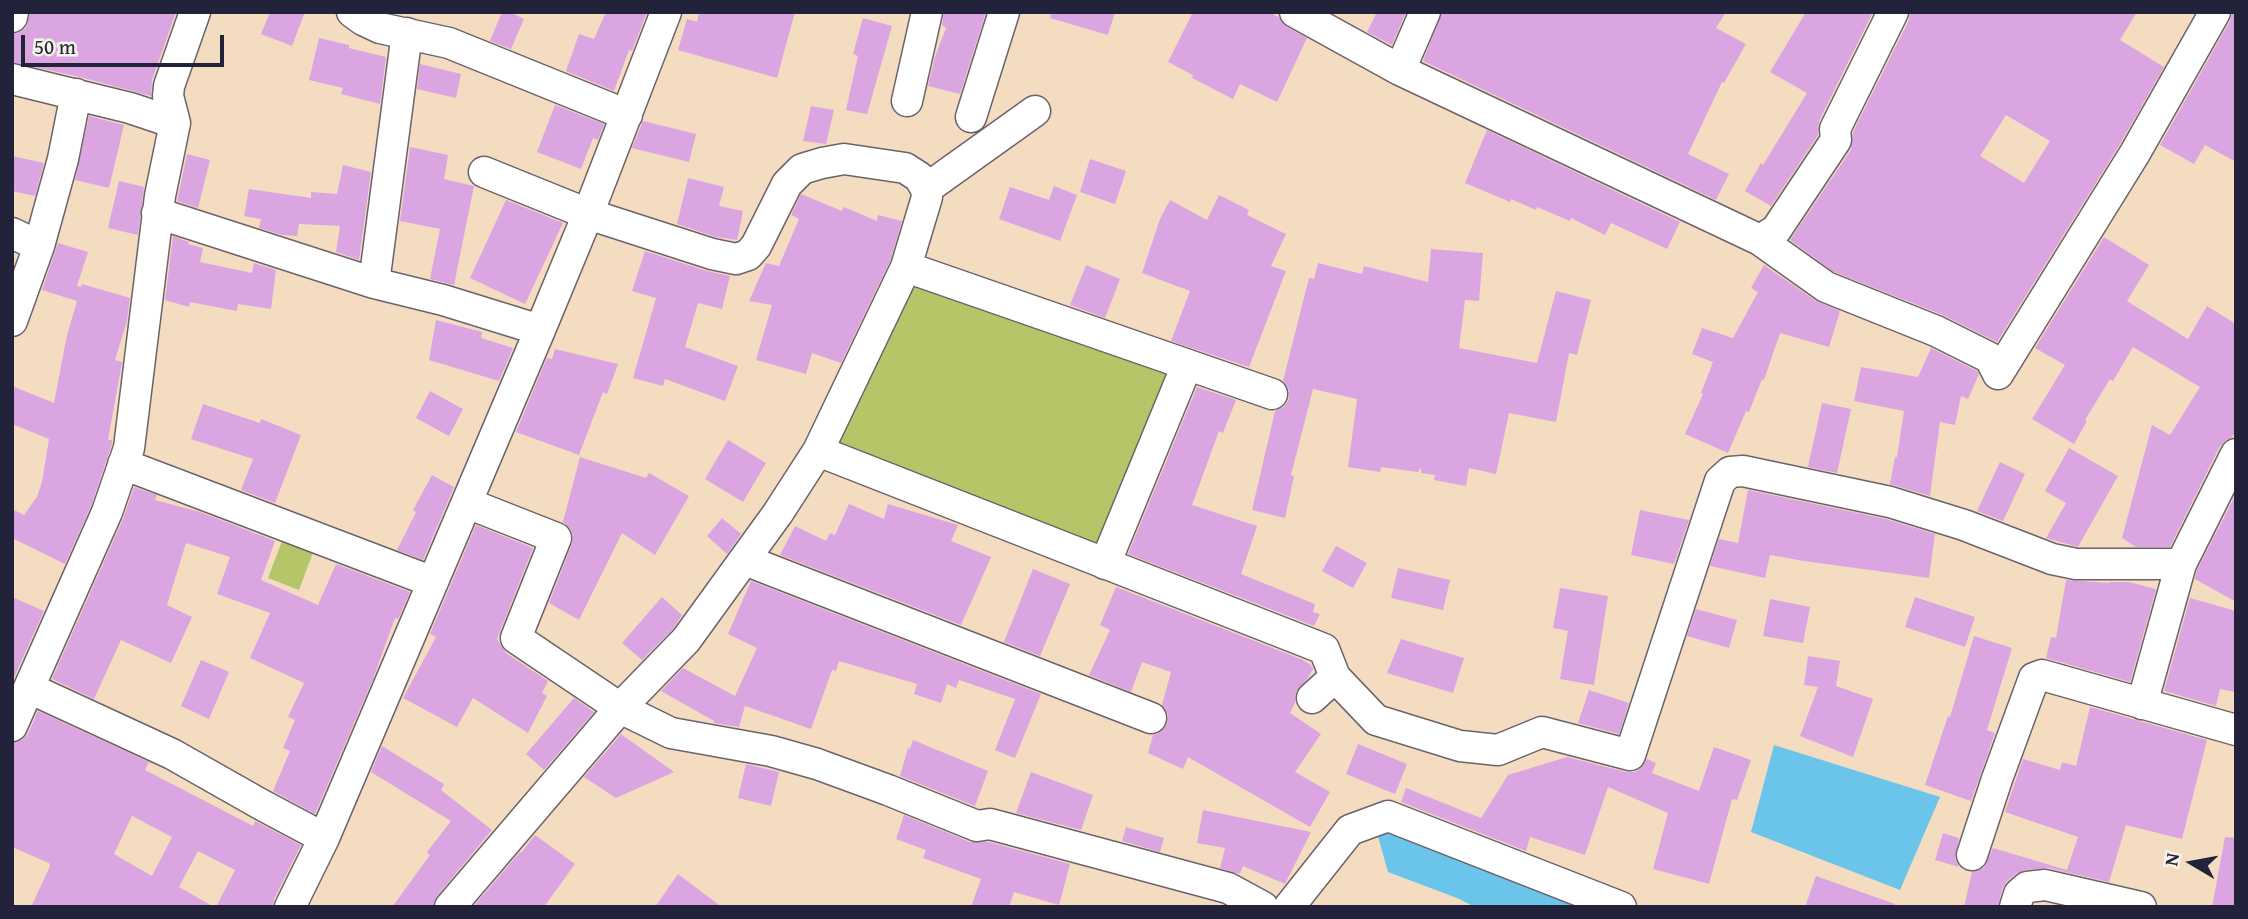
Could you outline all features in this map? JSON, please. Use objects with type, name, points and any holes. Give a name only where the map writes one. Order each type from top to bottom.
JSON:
[{"type":"street","points":[[12,726],[107,512],[129,447],[157,214],[175,123],[167,96],[195,12]]},
{"type":"street","points":[[352,12],[380,28],[449,43],[627,115]]},
{"type":"street","points":[[290,907],[324,838],[540,330],[588,215],[666,12]]},
{"type":"street","points":[[907,102],[927,12]]},
{"type":"street","points":[[971,117],[1004,12]]},
{"type":"street","points":[[1294,12],[1400,70],[1760,240],[1826,287],[1936,331],[1990,358],[1998,374],[2135,153],[2215,12]]},
{"type":"street","points":[[1400,70],[1425,12]]},
{"type":"street","points":[[1760,240],[1776,230],[1836,140],[1835,129],[1893,12]]},
{"type":"street","points":[[374,284],[407,33]]},
{"type":"street","points":[[12,79],[130,108],[175,123]]},
{"type":"street","points":[[12,321],[25,239],[62,159],[76,94]]},
{"type":"street","points":[[926,189],[1035,111]]},
{"type":"street","points":[[450,907],[620,708],[686,640],[745,560],[818,451],[906,267],[928,197],[919,177],[905,167],[844,159],[802,169],[787,184],[756,246],[748,255],[736,259],[588,215],[484,172]]},
{"type":"street","points":[[157,214],[374,284],[443,300],[540,330]]},
{"type":"street","points":[[906,267],[1272,394]]},
{"type":"street","points":[[1105,564],[1187,365]]},
{"type":"street","points":[[818,451],[1324,649],[1335,677],[1376,720],[1460,746],[1498,750],[1542,732],[1630,755],[1720,481],[1730,472],[1743,471],[1890,502],[1964,525],[2052,559],[2076,564],[2181,564]]},
{"type":"street","points":[[2142,704],[2181,564],[2236,454]]},
{"type":"street","points":[[123,464],[433,582]]},
{"type":"street","points":[[467,503],[556,538],[516,638],[620,708],[671,733],[771,751],[817,764],[977,826],[990,824],[1228,888],[1263,907]]},
{"type":"street","points":[[745,560],[1151,718]]},
{"type":"street","points":[[1972,855],[2034,678],[2042,675],[2236,730]]},
{"type":"street","points":[[1312,698],[1335,677]]},
{"type":"street","points":[[29,688],[172,754],[324,838]]},
{"type":"street","points":[[1289,907],[1350,830],[1388,816],[1620,907]]},
{"type":"street","points":[[2015,907],[2019,894],[2027,887],[2035,885],[2141,907]]},
{"type":"green space","points":[[910,272],[1187,365],[1105,564],[827,448]]},
{"type":"green space","points":[[284,536],[315,547],[299,590],[268,578]]},
{"type":"water","points":[[1774,745],[1940,797],[1900,890],[1751,832]]},
{"type":"water","points":[[1388,822],[1593,907],[1475,907],[1388,872],[1377,833]]},
{"type":"building","points":[[30,12],[176,12],[152,80],[151,96],[12,62],[12,34],[26,28]]},
{"type":"building","points":[[270,12],[305,12],[292,46],[261,34]]},
{"type":"building","points":[[502,12],[510,12],[524,19],[511,49],[490,41]]},
{"type":"building","points":[[606,12],[647,12],[614,91],[566,71],[579,34],[594,39]]},
{"type":"building","points":[[699,12],[795,12],[777,78],[678,50],[687,19],[697,22]]},
{"type":"building","points":[[944,12],[986,12],[960,94],[928,86],[946,28],[942,25]]},
{"type":"building","points":[[1051,12],[1115,12],[1108,35],[1050,18]]},
{"type":"building","points":[[1193,12],[1268,12],[1307,38],[1277,102],[1240,84],[1233,99],[1168,62]]},
{"type":"building","points":[[1377,12],[1406,12],[1392,45],[1367,32]]},
{"type":"building","points":[[1442,12],[1726,12],[1716,28],[1746,44],[1724,83],[1722,82],[1688,154],[1729,174],[1716,200],[1423,61]]},
{"type":"building","points":[[1806,12],[1873,12],[1819,121],[1818,135],[1771,206],[1745,191],[1807,93],[1770,72]]},
{"type":"building","points":[[1910,12],[2137,12],[2120,40],[2164,67],[2120,144],[1997,342],[1943,315],[1834,272],[1790,240],[1851,150],[1853,132],[1909,20]],"holes":[[[2006,115],[2050,141],[2024,183],[1980,156]]]},
{"type":"building","points":[[2232,12],[2236,12],[2236,162],[2205,145],[2194,164],[2160,145],[2230,21]]},
{"type":"building","points":[[863,18],[892,26],[867,114],[846,110],[858,56],[853,54]]},
{"type":"building","points":[[319,38],[386,57],[380,104],[341,94],[343,88],[309,80]]},
{"type":"building","points":[[420,64],[461,74],[456,98],[417,89]]},
{"type":"building","points":[[555,105],[604,124],[598,140],[593,138],[581,169],[537,152]]},
{"type":"building","points":[[811,106],[834,110],[826,144],[803,141]]},
{"type":"building","points":[[89,116],[124,125],[109,188],[75,180]]},
{"type":"building","points":[[643,121],[696,134],[689,162],[632,148]]},
{"type":"building","points":[[1487,130],[1680,222],[1667,249],[1611,223],[1605,235],[1571,218],[1570,221],[1511,199],[1510,202],[1465,183]]},
{"type":"building","points":[[410,147],[448,155],[444,179],[474,186],[454,285],[430,279],[440,229],[400,221]]},
{"type":"building","points":[[187,154],[210,160],[198,208],[177,201]]},
{"type":"building","points":[[12,156],[44,163],[35,196],[12,191]]},
{"type":"building","points":[[1090,159],[1126,171],[1115,204],[1080,192]]},
{"type":"building","points":[[343,165],[371,172],[359,260],[336,252],[340,226],[299,224],[297,236],[282,235],[259,228],[261,219],[244,216],[249,189],[311,198],[311,192],[337,194]]},
{"type":"building","points":[[688,178],[724,187],[719,206],[743,211],[737,240],[716,237],[677,224]]},
{"type":"building","points":[[119,181],[144,187],[138,235],[108,228]]},
{"type":"building","points":[[1054,186],[1077,195],[1060,241],[999,219],[1010,187],[1049,200]]},
{"type":"building","points":[[801,194],[842,211],[844,207],[877,221],[878,215],[902,221],[890,261],[841,363],[812,353],[806,374],[756,360],[772,305],[749,301],[766,263],[779,266],[799,219],[791,215]]},
{"type":"building","points":[[1219,195],[1249,210],[1247,215],[1286,234],[1271,266],[1286,271],[1249,367],[1171,341],[1190,291],[1142,273],[1160,219],[1170,200],[1207,220]]},
{"type":"building","points":[[506,200],[563,223],[525,304],[470,278]]},
{"type":"building","points":[[173,236],[203,248],[200,262],[252,273],[254,263],[276,270],[271,309],[238,304],[237,311],[190,302],[189,307],[165,300]]},
{"type":"building","points":[[2104,237],[2149,265],[2127,301],[2188,339],[2207,306],[2236,324],[2236,431],[2220,446],[2170,547],[2136,547],[2122,538],[2152,425],[2170,435],[2200,387],[2133,347],[2085,420],[2087,421],[2074,444],[2032,419],[2065,365],[2035,348]]},
{"type":"building","points":[[58,243],[88,252],[77,286],[81,287],[82,284],[130,298],[127,321],[115,360],[122,362],[108,440],[112,440],[112,444],[91,506],[65,564],[12,538],[12,509],[24,515],[37,497],[49,439],[12,424],[12,386],[54,403],[67,335],[77,301],[42,290]]},
{"type":"building","points":[[1431,249],[1483,253],[1479,301],[1465,300],[1459,348],[1537,363],[1556,291],[1591,300],[1577,355],[1569,353],[1556,422],[1509,413],[1496,474],[1469,468],[1466,486],[1434,480],[1435,475],[1421,473],[1421,467],[1418,472],[1381,467],[1380,472],[1348,467],[1357,399],[1313,389],[1291,475],[1294,476],[1285,518],[1252,510],[1275,411],[1284,407],[1289,399],[1289,390],[1283,381],[1309,278],[1314,279],[1318,263],[1362,274],[1364,266],[1428,282]]},
{"type":"building","points":[[645,251],[730,276],[722,309],[698,303],[685,347],[738,366],[725,401],[665,379],[663,386],[633,378],[656,298],[632,291]]},
{"type":"building","points":[[1086,265],[1120,279],[1105,318],[1070,305]]},
{"type":"building","points":[[1764,265],[1816,301],[1840,311],[1829,347],[1780,333],[1764,380],[1762,379],[1749,412],[1746,411],[1728,453],[1685,434],[1703,394],[1701,393],[1713,362],[1692,354],[1702,328],[1733,338],[1758,292],[1751,288]]},
{"type":"building","points":[[436,320],[482,332],[481,338],[513,348],[499,381],[429,360]]},
{"type":"building","points":[[1931,348],[1979,374],[1968,399],[1961,396],[1955,425],[1940,422],[1930,496],[1890,484],[1904,411],[1854,401],[1861,367],[1918,377]]},
{"type":"building","points":[[555,349],[618,364],[607,394],[603,392],[579,455],[516,432],[547,358],[552,359]]},
{"type":"building","points":[[1197,387],[1236,400],[1223,433],[1219,431],[1192,505],[1257,526],[1241,574],[1315,604],[1313,612],[1320,614],[1314,626],[1128,554]]},
{"type":"building","points":[[430,391],[463,409],[449,436],[416,418]]},
{"type":"building","points":[[1822,403],[1851,409],[1837,473],[1808,467]]},
{"type":"building","points":[[203,404],[260,423],[261,419],[301,435],[275,503],[241,490],[253,459],[191,439]]},
{"type":"building","points":[[728,440],[766,463],[743,502],[705,479]]},
{"type":"building","points":[[2069,448],[2118,476],[2078,547],[2046,538],[2066,503],[2045,491]]},
{"type":"building","points":[[580,457],[646,478],[649,473],[689,496],[655,555],[622,533],[579,620],[549,603],[572,544],[573,535],[563,522]]},
{"type":"building","points":[[2000,462],[2025,474],[2003,521],[1977,511]]},
{"type":"building","points":[[432,475],[454,487],[423,560],[397,550],[416,512],[413,510]]},
{"type":"building","points":[[134,487],[157,495],[155,500],[200,512],[275,541],[261,580],[318,605],[336,564],[410,592],[398,619],[395,618],[373,679],[315,814],[273,791],[290,751],[283,748],[295,720],[288,717],[304,683],[250,658],[270,613],[217,594],[230,557],[186,543],[167,605],[192,617],[171,663],[121,640],[94,699],[52,679],[123,519]]},
{"type":"building","points":[[1748,490],[1886,519],[1935,534],[1929,578],[1770,555],[1765,578],[1710,566],[1719,539],[1738,543]]},
{"type":"building","points":[[2236,494],[2236,602],[2195,579],[2197,570]]},
{"type":"building","points":[[849,504],[884,519],[888,504],[958,525],[951,541],[991,557],[961,625],[780,555],[795,526],[826,541],[830,533],[835,535]]},
{"type":"building","points":[[1640,510],[1689,520],[1674,564],[1631,555]]},
{"type":"building","points":[[722,518],[741,534],[727,554],[707,536]]},
{"type":"building","points":[[476,525],[533,548],[497,639],[506,653],[548,681],[542,693],[547,696],[528,733],[473,698],[457,727],[403,698],[436,637],[430,634]]},
{"type":"building","points":[[1336,546],[1367,563],[1353,588],[1322,571]]},
{"type":"building","points":[[1398,568],[1450,580],[1443,610],[1391,598]]},
{"type":"building","points":[[1033,569],[1070,584],[1040,656],[1004,642]]},
{"type":"building","points":[[2066,580],[2129,582],[2156,589],[2130,682],[2046,658],[2051,637],[2056,638]]},
{"type":"building","points":[[751,581],[1041,694],[1015,758],[995,750],[1015,699],[959,680],[956,688],[947,684],[941,703],[914,694],[917,684],[839,661],[836,671],[832,670],[811,729],[745,706],[739,727],[714,723],[661,691],[683,668],[735,696],[757,648],[728,634]]},
{"type":"building","points":[[1116,587],[1311,665],[1313,669],[1296,692],[1290,713],[1321,734],[1295,772],[1330,792],[1310,827],[1188,757],[1183,769],[1148,753],[1153,735],[1161,732],[1167,724],[1168,715],[1162,705],[1171,672],[1142,662],[1131,692],[1089,675],[1110,630],[1100,625]]},
{"type":"building","points":[[1560,588],[1608,596],[1594,685],[1560,679],[1568,631],[1553,628]]},
{"type":"building","points":[[12,597],[44,611],[12,682]]},
{"type":"building","points":[[662,597],[682,615],[673,629],[642,660],[622,643]]},
{"type":"building","points":[[1915,597],[1975,617],[1965,647],[1905,627]]},
{"type":"building","points":[[2190,598],[2236,611],[2236,692],[2220,689],[2216,706],[2164,691]]},
{"type":"building","points":[[1770,599],[1810,607],[1803,643],[1763,636]]},
{"type":"building","points":[[1696,609],[1737,620],[1729,648],[1687,636]]},
{"type":"building","points":[[1974,636],[2012,648],[1987,730],[1995,733],[1971,801],[1925,785],[1948,716],[1950,717]]},
{"type":"building","points":[[1401,639],[1464,658],[1453,693],[1387,673]]},
{"type":"building","points":[[1808,656],[1840,661],[1836,686],[1873,699],[1853,757],[1800,736],[1818,687],[1804,685]]},
{"type":"building","points":[[201,660],[229,672],[209,719],[181,706]]},
{"type":"building","points":[[1589,690],[1629,703],[1619,734],[1578,723]]},
{"type":"building","points":[[574,698],[594,712],[544,770],[526,754]]},
{"type":"building","points":[[2090,707],[2207,740],[2182,839],[2126,825],[2109,882],[2048,868],[2025,870],[2007,881],[2002,889],[1998,907],[1964,907],[1972,872],[1984,868],[1993,848],[2067,870],[2078,837],[2005,812],[2023,759],[2060,770],[2062,762],[2076,766]]},
{"type":"building","points":[[38,711],[149,762],[145,770],[253,826],[255,821],[301,845],[274,899],[273,907],[216,907],[235,870],[198,851],[179,887],[214,907],[31,907],[50,866],[49,863],[12,847],[12,743],[22,740],[28,734]],"holes":[[[132,816],[172,837],[152,876],[114,854]]]},
{"type":"building","points":[[621,734],[674,772],[616,798],[584,777]]},
{"type":"building","points":[[913,740],[988,771],[975,806],[900,776]]},
{"type":"building","points":[[1358,744],[1407,764],[1395,794],[1346,774]]},
{"type":"building","points":[[382,746],[444,784],[441,790],[492,830],[437,896],[433,907],[392,907],[430,855],[427,852],[451,821],[371,772]]},
{"type":"building","points":[[1714,747],[1751,760],[1737,800],[1732,799],[1709,884],[1653,869],[1668,813],[1608,787],[1585,855],[1530,837],[1526,851],[1401,802],[1406,788],[1481,818],[1508,775],[1567,757],[1626,772],[1635,772],[1647,759],[1656,763],[1652,773],[1699,791]]},
{"type":"building","points":[[746,764],[779,772],[771,806],[738,798]]},
{"type":"building","points":[[1031,772],[1093,795],[1081,830],[1016,813]]},
{"type":"building","points":[[1203,810],[1311,832],[1285,884],[1243,866],[1240,874],[1220,868],[1225,848],[1197,843]]},
{"type":"building","points":[[904,815],[970,842],[989,842],[1070,864],[1059,905],[1014,892],[1009,907],[971,907],[981,879],[923,858],[926,850],[896,839]]},
{"type":"building","points":[[1126,827],[1164,838],[1160,852],[1122,841]]},
{"type":"building","points":[[1943,833],[1959,838],[1955,858],[1959,867],[1935,860]]},
{"type":"building","points":[[535,835],[575,864],[544,907],[473,907],[521,853]]},
{"type":"building","points":[[2225,837],[2236,838],[2236,907],[2212,907]]},
{"type":"building","points":[[678,874],[722,907],[655,907]]},
{"type":"building","points":[[1816,876],[1895,904],[1895,907],[1805,907]]}]
